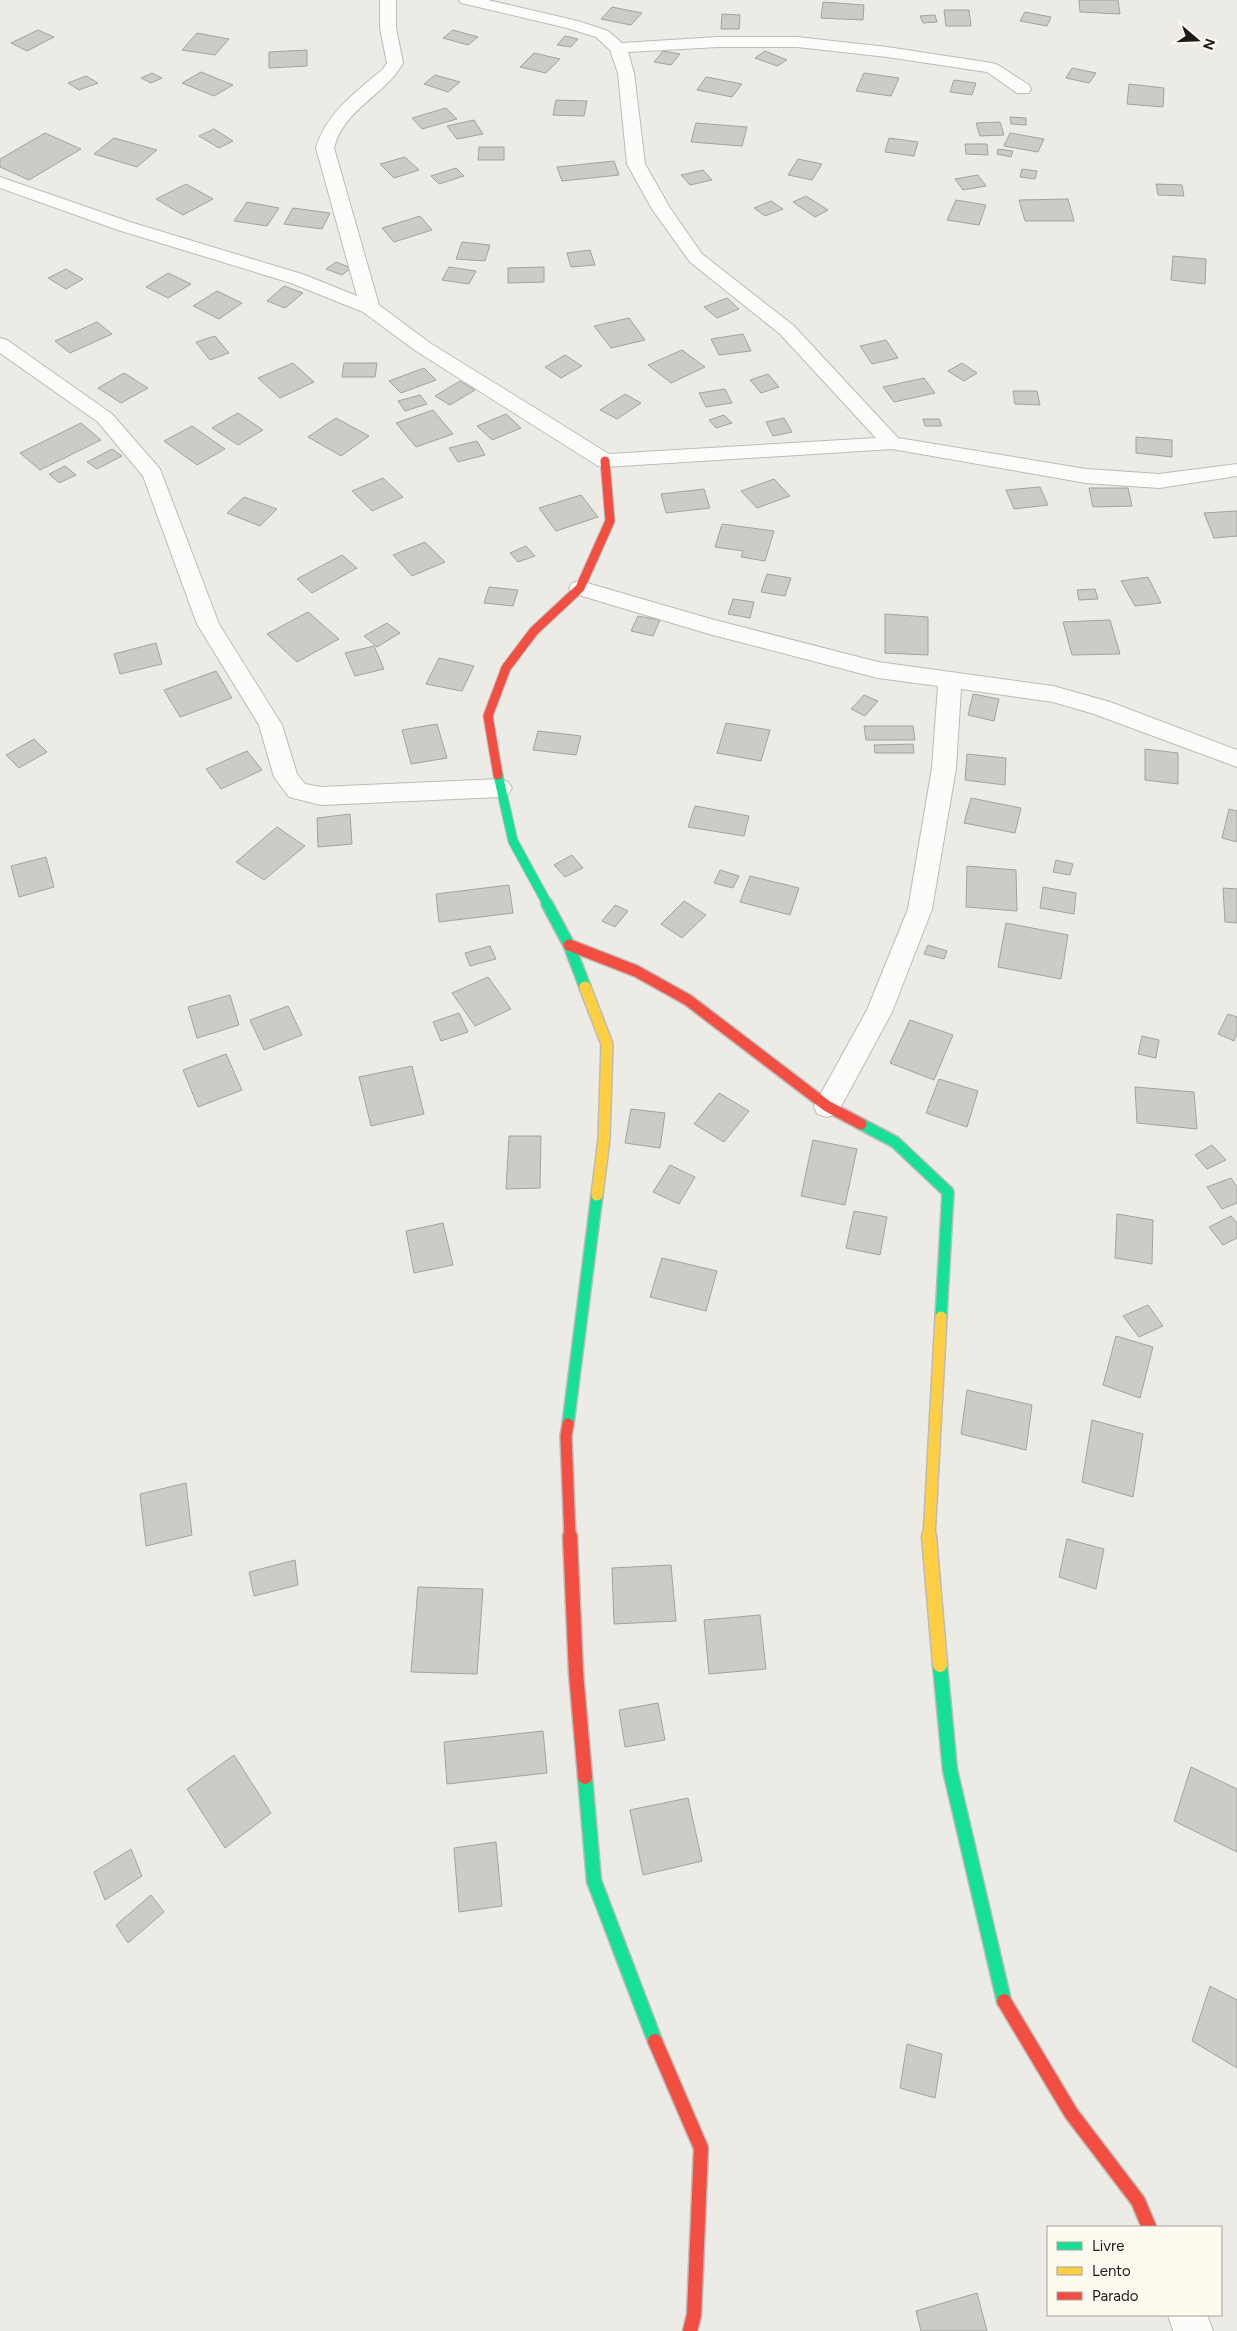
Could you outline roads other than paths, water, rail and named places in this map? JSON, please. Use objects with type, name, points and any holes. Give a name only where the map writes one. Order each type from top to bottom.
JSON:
[{"type":"street","points":[[370,308],[325,148],[326,135],[333,124],[390,72],[395,63],[388,28],[388,0]]},
{"type":"street","points":[[467,0],[572,24],[602,34],[618,48],[626,73],[636,164],[661,208],[696,258],[787,330],[892,443]]},
{"type":"street","points":[[618,48],[718,42],[806,43],[887,52],[992,68],[1023,89]]},
{"type":"street","points":[[0,182],[124,226],[298,278],[370,308],[423,347],[560,430],[605,461],[892,443],[1086,476],[1159,481],[1237,470]]},
{"type":"street","points":[[0,344],[105,418],[153,474],[208,624],[270,725],[286,777],[297,790],[321,796],[500,788]]},
{"type":"street","points":[[605,461],[610,521],[580,588],[534,631],[506,668],[488,716],[500,788],[513,841],[569,945],[608,1044],[604,1139],[566,1436],[576,1673],[594,1881],[648,2025],[701,2148],[694,2314],[690,2331]]},
{"type":"street","points":[[580,588],[708,626],[878,670],[1053,694],[1102,708],[1237,759]]},
{"type":"street","points":[[827,1106],[880,1012],[920,909],[944,768],[950,681]]},
{"type":"street","points":[[569,945],[636,971],[688,1000],[827,1106],[895,1142],[948,1192],[929,1539],[950,1770],[1003,1999],[1071,2113],[1138,2201],[1150,2226]]},
{"type":"street","points":[[1188,2316],[1193,2331]]}]
